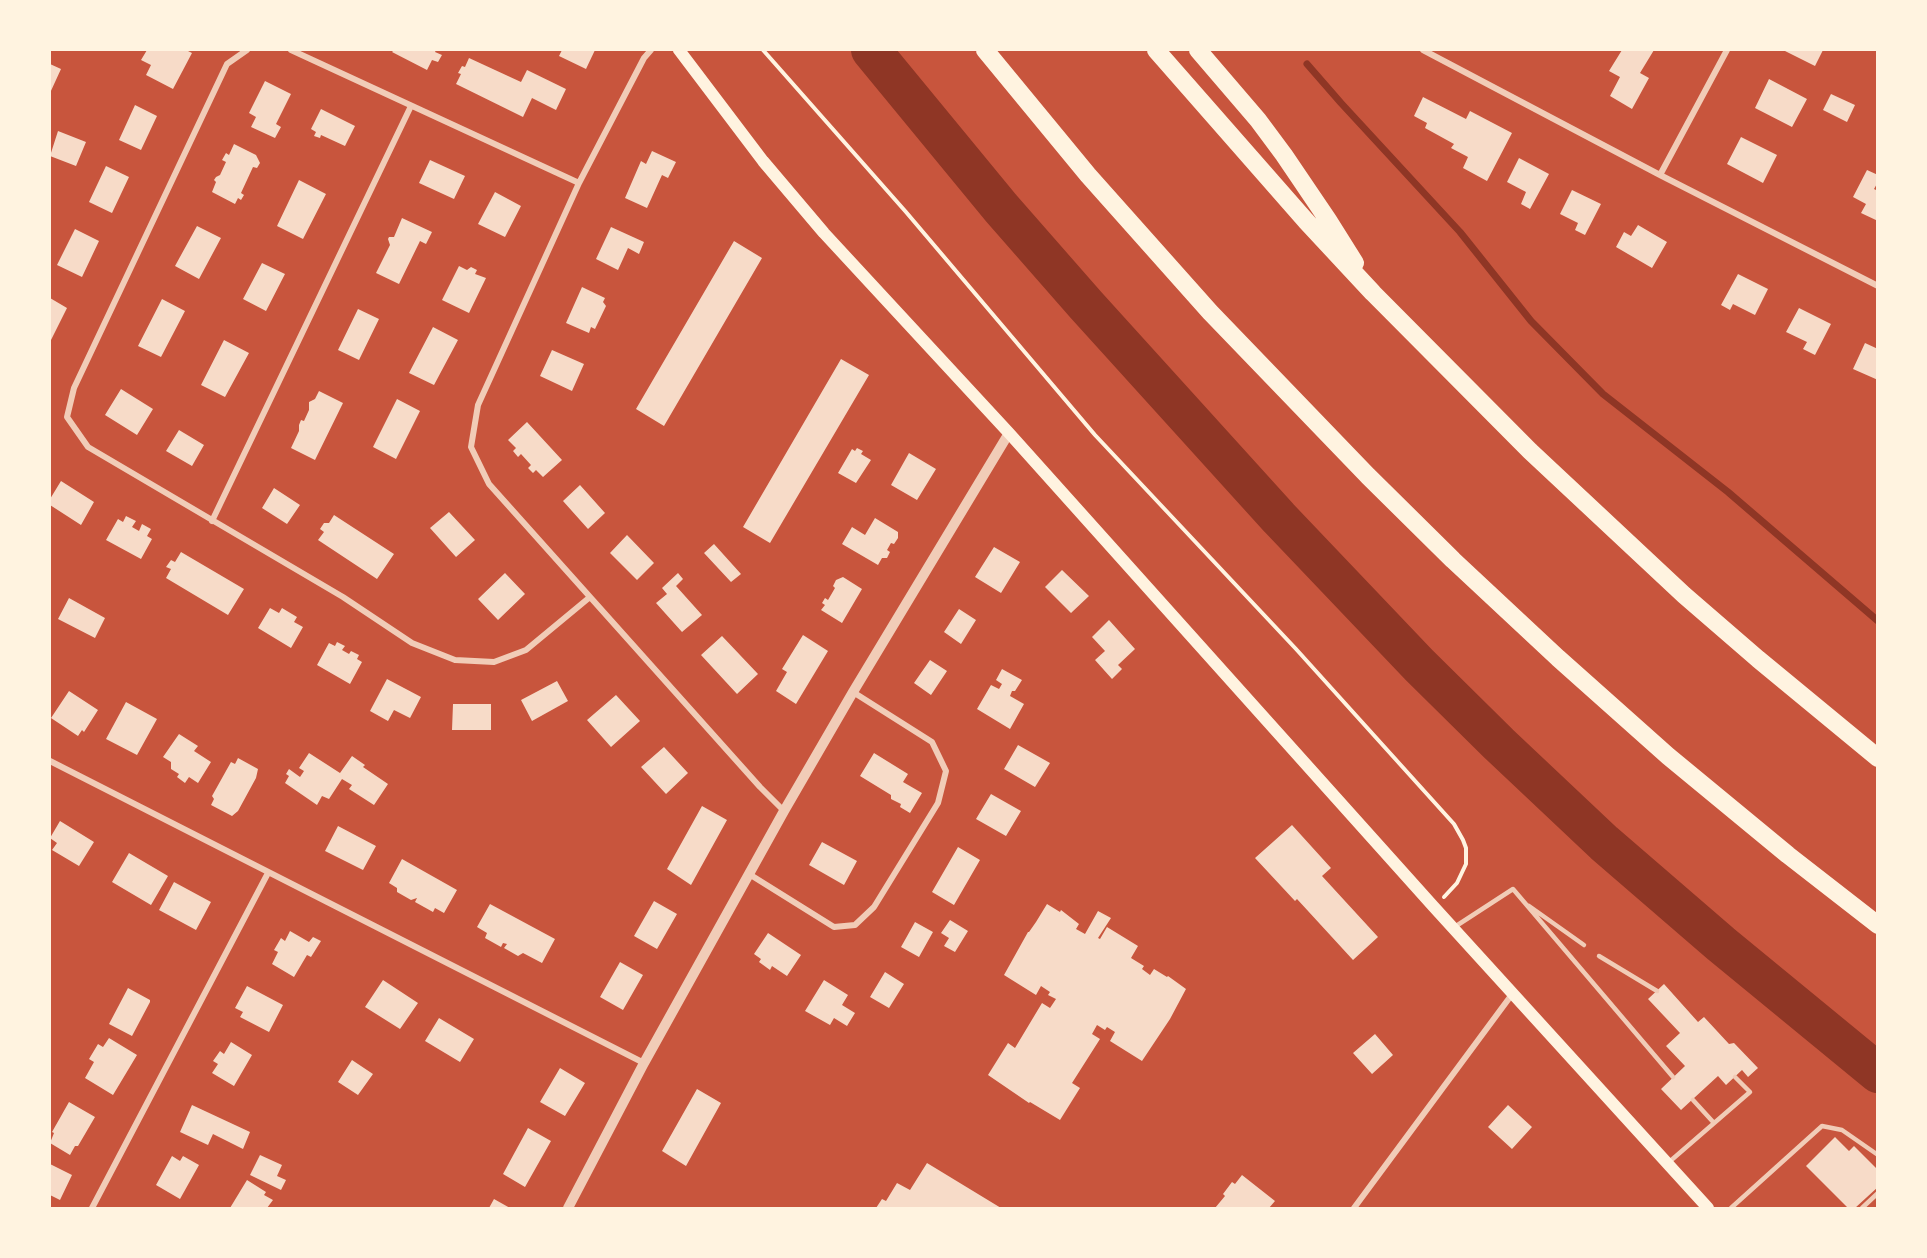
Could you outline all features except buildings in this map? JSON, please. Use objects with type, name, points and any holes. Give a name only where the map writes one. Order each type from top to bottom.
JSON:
[{"type":"highway","points":[[986,50],[1088,175],[1202,303],[1453,560],[1668,756],[1770,841],[1878,926]]},
{"type":"highway","points":[[1156,50],[1236,143],[1373,293],[1530,451],[1608,526],[1758,659],[1878,758]]},
{"type":"highway","points":[[1198,50],[1284,154],[1373,293]]},
{"type":"main road","points":[[679,50],[763,161],[824,233],[1009,433],[1708,1209]]},
{"type":"street","points":[[247,50],[227,64],[74,388],[67,417],[88,447],[343,597],[412,643],[455,660],[494,662],[526,650],[590,597]]},
{"type":"street","points":[[291,50],[579,183]]},
{"type":"street","points":[[651,50],[644,58],[579,183],[478,405],[471,447],[489,484],[784,811]]},
{"type":"street","points":[[1423,50],[1660,175],[1878,286]]},
{"type":"street","points":[[1660,175],[1727,50]]},
{"type":"street","points":[[212,520],[411,106]]},
{"type":"street","points":[[568,1209],[644,1063],[784,811],[1009,433]]},
{"type":"street","points":[[749,874],[834,927],[855,925],[874,907],[938,803],[946,771],[932,742],[853,692]]},
{"type":"street","points":[[50,761],[644,1063]]},
{"type":"street","points":[[92,1209],[268,873]]},
{"type":"street","points":[[1354,1209],[1514,993]]},
{"type":"lane","points":[[1453,928],[1513,889],[1673,1077]]},
{"type":"lane","points":[[1522,900],[1584,945]]},
{"type":"lane","points":[[1599,956],[1657,991]]},
{"type":"lane","points":[[1668,1164],[1750,1092],[1735,1077]]},
{"type":"lane","points":[[1693,1100],[1714,1123]]},
{"type":"lane","points":[[1731,1209],[1822,1126],[1842,1130],[1878,1155]]},
{"type":"lane","points":[[1862,1209],[1878,1193]]},
{"type":"path","points":[[763,50],[906,212],[1095,435],[1296,649],[1454,824],[1463,840],[1467,856],[1463,873],[1446,895]]},
{"type":"waterway","points":[[871,50],[1001,208],[1086,305],[1279,518],[1419,665],[1604,843],[1721,944],[1878,1073]]},
{"type":"waterway","points":[[1307,64],[1460,232],[1531,321],[1603,394],[1728,492],[1878,621]]}]
